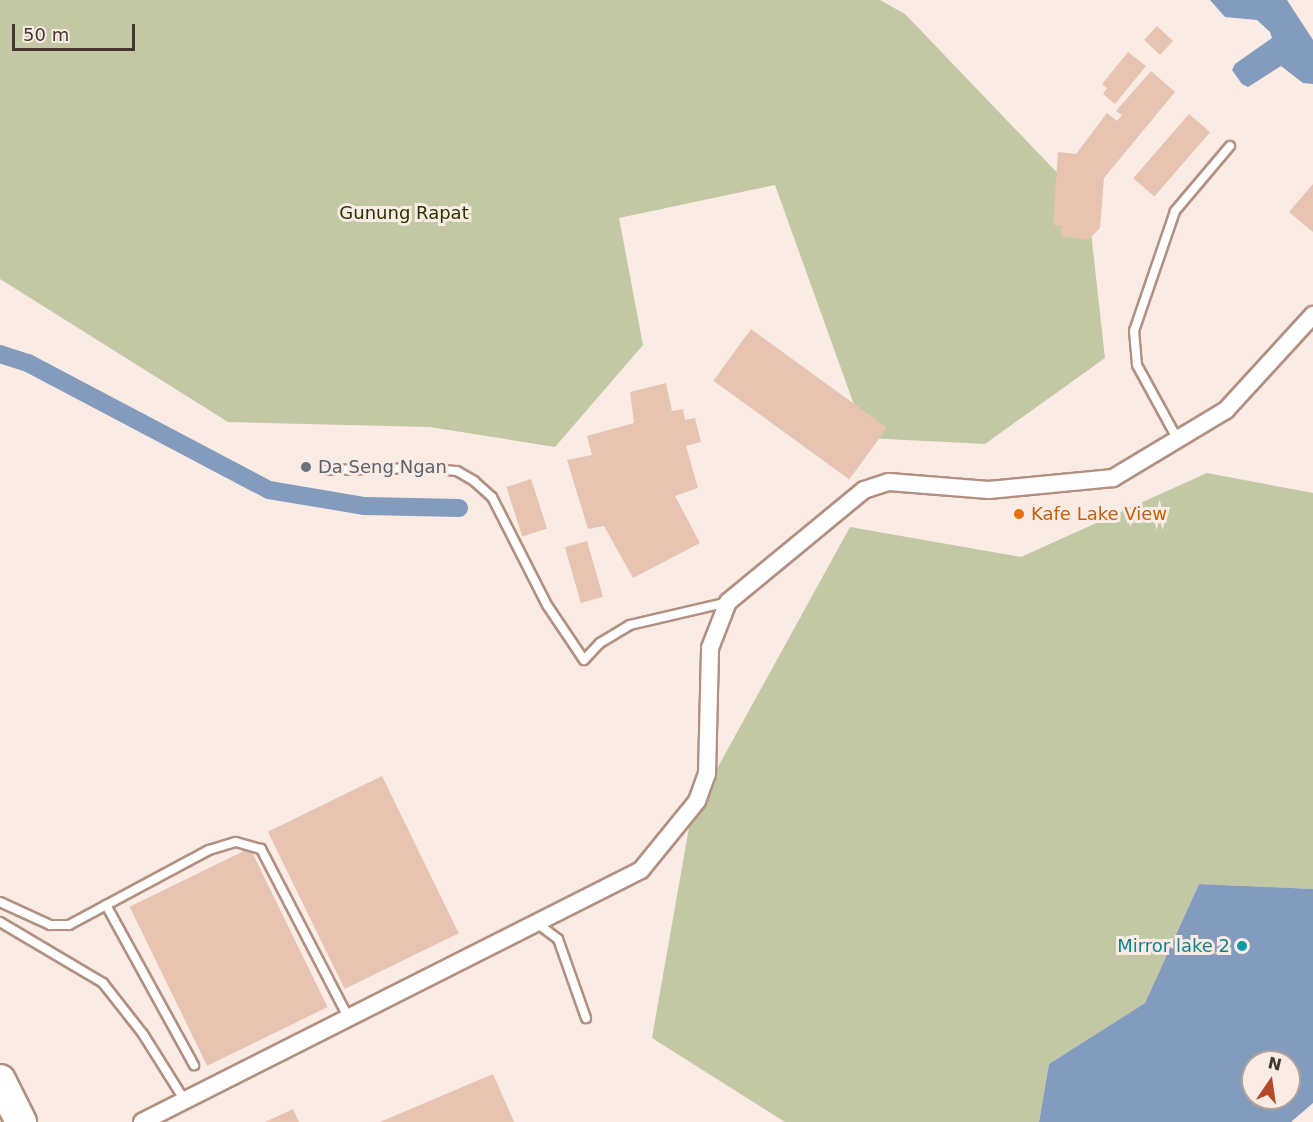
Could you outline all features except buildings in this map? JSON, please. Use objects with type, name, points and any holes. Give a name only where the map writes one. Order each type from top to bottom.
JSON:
[{"type":"highway","points":[[0,1080],[21,1122]]},
{"type":"street","points":[[142,1122],[186,1103],[641,870],[697,801],[707,774],[710,648],[728,602],[864,490],[889,482],[989,490],[1103,479],[1178,441],[1226,410],[1313,315]]},
{"type":"lane","points":[[1178,441],[1137,365],[1134,331],[1175,211],[1230,146]]},
{"type":"lane","points":[[325,470],[427,468],[457,471],[474,481],[492,497],[547,604],[584,660],[600,643],[630,625],[728,602]]},
{"type":"lane","points":[[0,902],[50,925],[69,925],[209,850],[236,842],[261,849],[349,1019]]},
{"type":"lane","points":[[106,905],[194,1065]]},
{"type":"lane","points":[[0,922],[102,984],[143,1034],[186,1103]]},
{"type":"lane","points":[[538,924],[558,939],[586,1018]]},
{"type":"green space","name":"Gunung Rapat","points":[[0,0],[880,0],[905,14],[1088,205],[1105,358],[985,444],[866,438],[775,185],[619,218],[643,345],[555,447],[430,427],[228,422],[0,279]]},
{"type":"green space","points":[[1207,473],[1313,493],[1313,889],[1199,884],[1145,1003],[1049,1064],[1039,1122],[785,1122],[652,1038],[691,816],[850,527],[1021,557]]},
{"type":"water","points":[[1210,0],[1287,0],[1313,40],[1313,84],[1303,83],[1281,66],[1248,87],[1242,84],[1232,70],[1235,64],[1272,38],[1270,32],[1257,20],[1225,17]]},
{"type":"water","name":"Mirror lake 2","points":[[1199,884],[1313,889],[1313,1103],[1291,1122],[1039,1122],[1049,1064],[1145,1003]]},
{"type":"waterway","points":[[0,354],[28,363],[269,490],[365,506],[459,508]]},
{"type":"place","name":"Da Seng Ngan","points":[[306,467]]},
{"type":"place","name":"Kafe Lake View","points":[[1019,514]]},
{"type":"place","name":"Mirror lake 2","points":[[1242,946]]}]
